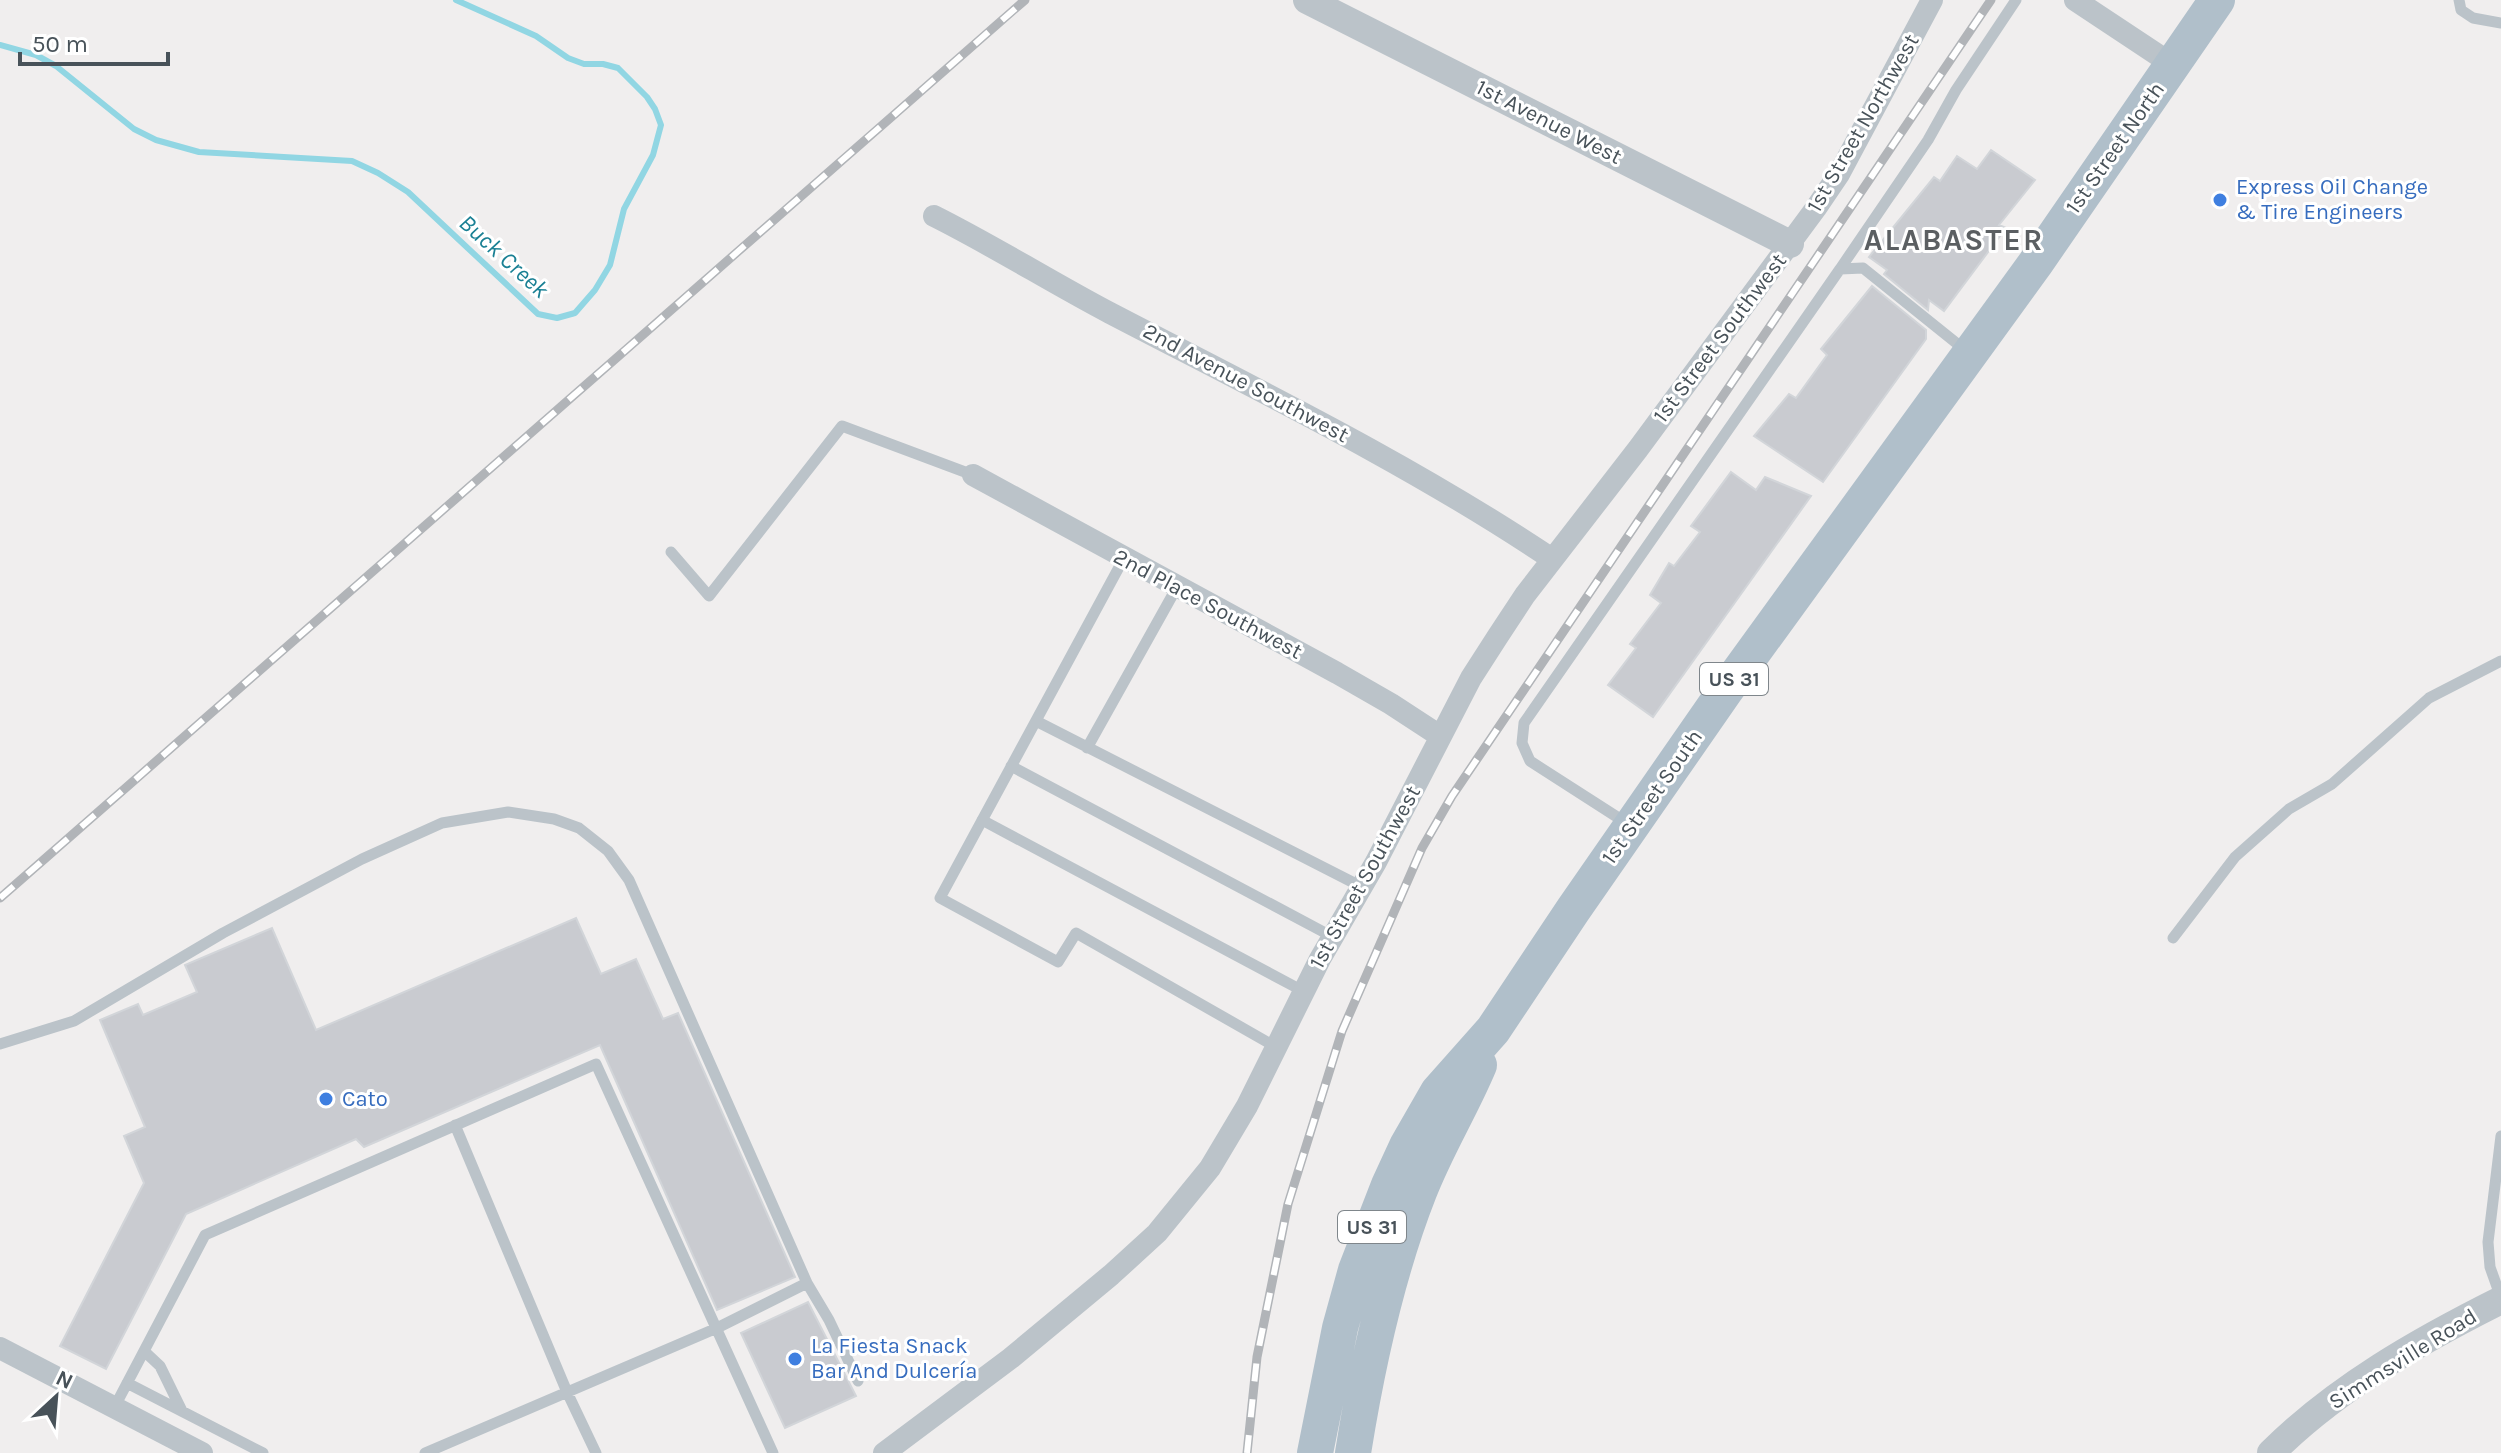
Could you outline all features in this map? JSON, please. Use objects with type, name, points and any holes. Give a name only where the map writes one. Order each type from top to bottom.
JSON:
[{"type":"main road","name":"1st Street North","points":[[1977,344],[2217,0]]},
{"type":"main road","name":"1st Street South","points":[[1315,1453],[1340,1328],[1356,1270],[1402,1193],[1445,1132],[1471,1083],[1493,1030],[1725,691],[1977,344]]},
{"type":"main road","name":"1st Street South","points":[[1353,1453],[1372,1347],[1402,1238],[1402,1193]]},
{"type":"street","name":"1st Avenue West","points":[[1307,0],[1790,244]]},
{"type":"street","name":"1st Street Northwest","points":[[1790,244],[1839,174],[1932,0]]},
{"type":"street","points":[[2075,0],[2173,65]]},
{"type":"street","name":"2nd Avenue Southwest","points":[[934,216],[990,244],[1110,313],[1390,459],[1552,559]]},
{"type":"street","name":"1st Street Southwest","points":[[884,1453],[1011,1358],[1111,1275],[1157,1233],[1210,1168],[1440,736],[1498,636],[1552,559],[1790,244]]},
{"type":"street","name":"2nd Place Southwest","points":[[973,475],[1378,696],[1440,736]]},
{"type":"street","name":"Simmsville Road","points":[[2271,1453],[2328,1404],[2377,1370],[2501,1299]]},
{"type":"street","points":[[0,1348],[195,1451]]},
{"type":"lane","points":[[1632,826],[1530,761],[1522,743],[1524,723],[1928,140],[1956,90],[2016,0]]},
{"type":"lane","points":[[2459,0],[2461,10],[2473,18],[2501,23]]},
{"type":"lane","points":[[1840,269],[1863,268],[1977,344]]},
{"type":"lane","points":[[671,552],[709,596],[842,426],[973,475]]},
{"type":"lane","points":[[1124,558],[940,898],[1058,962],[1076,933],[1276,1047]]},
{"type":"lane","points":[[1087,748],[1177,587]]},
{"type":"lane","points":[[2173,938],[2235,857],[2289,809],[2332,784],[2429,698],[2501,661]]},
{"type":"lane","points":[[1036,721],[1362,887]]},
{"type":"lane","points":[[1011,766],[1333,937]]},
{"type":"lane","points":[[0,1044],[74,1021],[250,918],[362,859],[442,823],[508,812],[554,819],[579,828],[608,851],[629,880],[807,1283],[829,1320],[858,1381]]},
{"type":"lane","points":[[982,820],[1303,991]]},
{"type":"lane","points":[[114,1408],[205,1235],[596,1064],[773,1453]]},
{"type":"lane","points":[[455,1125],[567,1392],[596,1453]]},
{"type":"lane","points":[[2501,1136],[2488,1242],[2490,1267],[2501,1299]]},
{"type":"lane","points":[[425,1453],[717,1328],[807,1283]]},
{"type":"lane","points":[[144,1351],[160,1366],[182,1412]]},
{"type":"lane","points":[[127,1383],[263,1453]]},
{"type":"building","points":[[1991,150],[2035,180],[1999,225],[2006,228],[1944,311],[1929,300],[1928,310],[1884,274],[1887,270],[1869,257],[1934,177],[1940,181],[1957,156],[1977,169]]},
{"type":"building","points":[[1872,286],[1926,330],[1926,339],[1823,482],[1754,436],[1789,394],[1796,398],[1827,355],[1821,349]]},
{"type":"building","points":[[1731,472],[1756,490],[1765,477],[1811,496],[1653,717],[1608,685],[1636,648],[1630,644],[1661,603],[1650,595],[1669,563],[1674,566],[1700,532],[1691,526]]},
{"type":"building","points":[[576,918],[601,974],[636,959],[663,1019],[678,1013],[795,1277],[717,1310],[600,1045],[364,1147],[356,1139],[186,1214],[106,1369],[60,1346],[144,1183],[124,1136],[145,1127],[100,1020],[138,1004],[143,1015],[197,992],[185,965],[272,928],[316,1030]]},
{"type":"building","points":[[808,1302],[856,1396],[785,1428],[741,1333]]},
{"type":"waterway","name":"Buck Creek","points":[[0,45],[36,55],[56,66],[134,129],[156,140],[199,152],[352,161],[378,173],[408,192],[538,314],[557,318],[575,313],[595,290],[610,265],[624,209],[653,155],[661,125],[655,109],[618,68],[584,64],[568,58],[536,36],[456,0]]},
{"type":"railway","points":[[0,898],[1025,0]]},
{"type":"railway","points":[[1247,1453],[1257,1357],[1288,1204],[1342,1031],[1422,848],[1452,796],[1991,0]]},
{"type":"place","name":"Express Oil Change & Tire Engineers","points":[[2220,200]]},
{"type":"place","name":"Cato","points":[[326,1099]]},
{"type":"place","name":"La Fiesta Snack Bar And Dulcería","points":[[795,1359]]},
{"type":"district","name":"ALABASTER","points":[[1954,240]]}]
